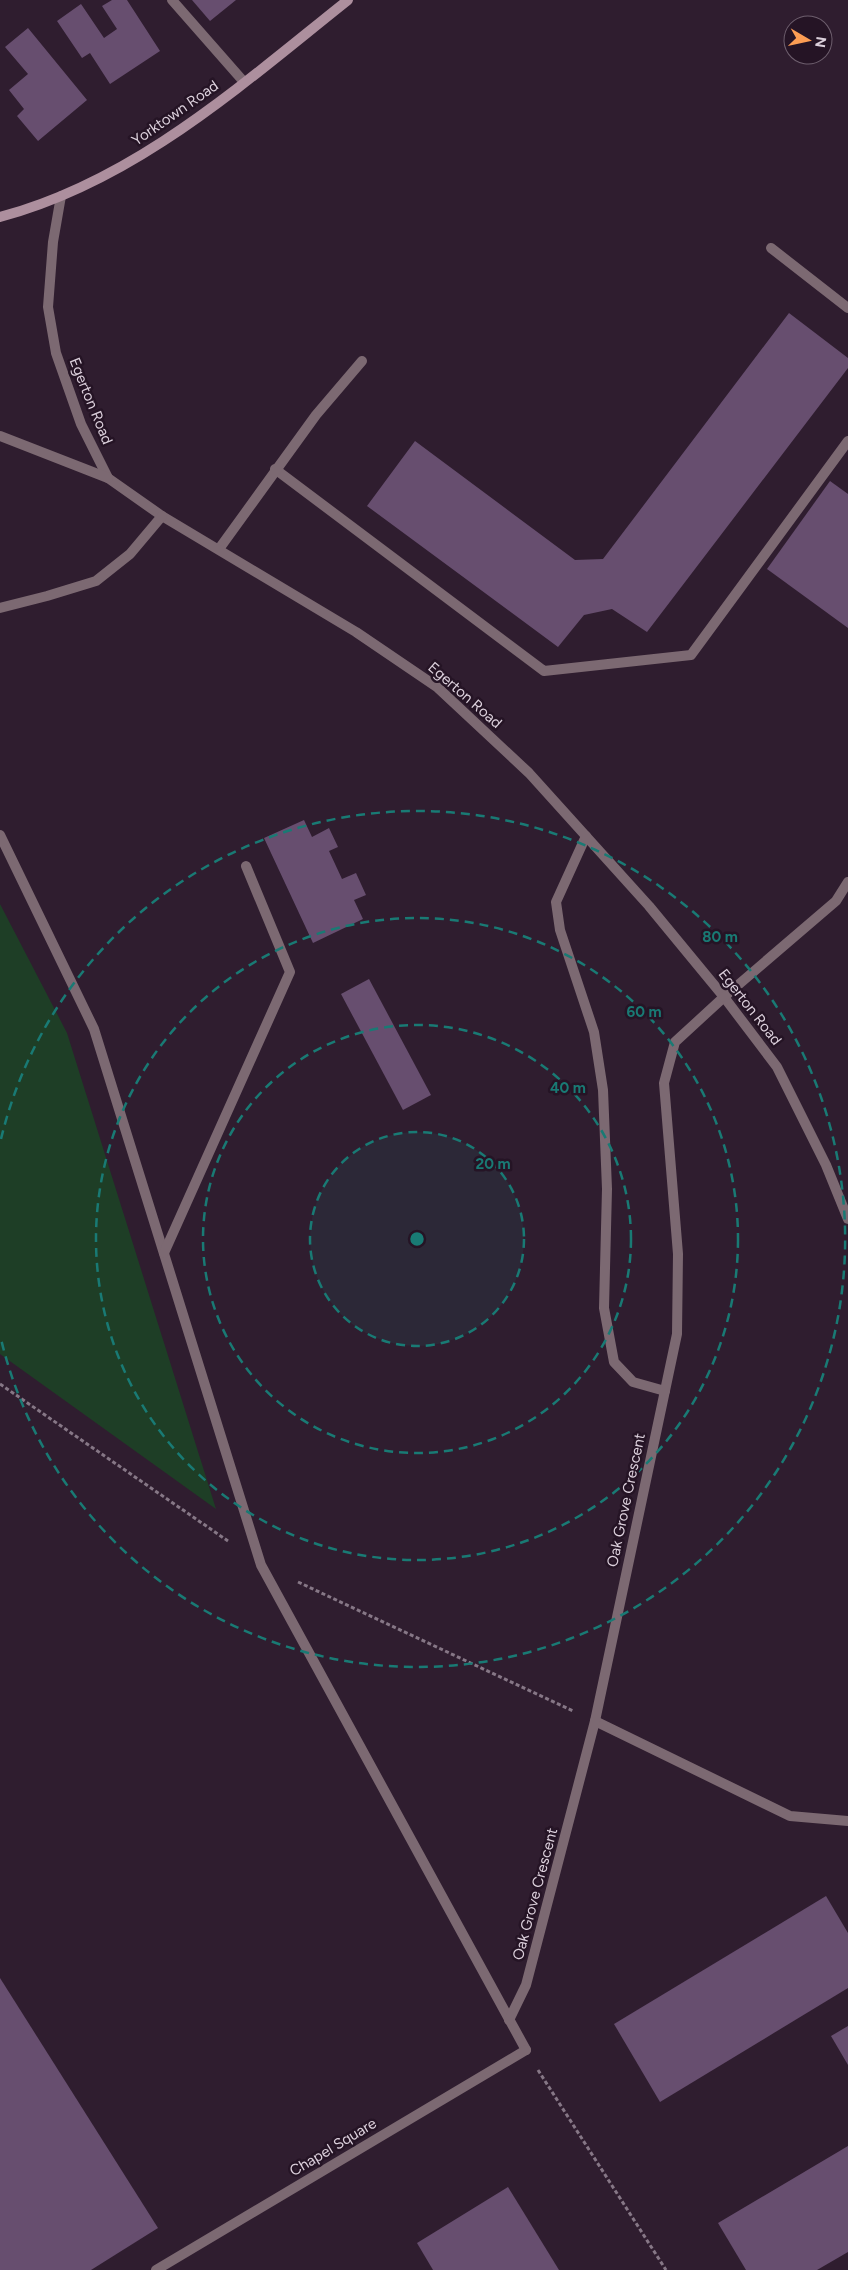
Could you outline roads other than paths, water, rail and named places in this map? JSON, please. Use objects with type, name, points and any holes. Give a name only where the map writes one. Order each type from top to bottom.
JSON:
[{"type":"street","points":[[172,0],[244,82]]},
{"type":"street","name":"Yorktown Road","points":[[0,217],[61,196],[121,167],[185,127],[348,0]]},
{"type":"street","name":"Egerton Road","points":[[61,196],[53,242],[48,307],[56,352],[81,424],[108,478],[162,516],[356,632],[437,686],[529,773],[649,906],[777,1067],[826,1165],[848,1219]]},
{"type":"street","points":[[771,248],[848,308]]},
{"type":"street","points":[[219,549],[275,469],[316,415],[362,361]]},
{"type":"street","points":[[0,436],[108,478]]},
{"type":"street","points":[[275,469],[544,671],[691,655],[848,441]]},
{"type":"street","points":[[0,608],[96,581],[130,554],[162,516]]},
{"type":"street","points":[[0,835],[94,1029],[261,1565],[509,2020]]},
{"type":"street","points":[[586,836],[556,902],[560,930],[594,1032],[603,1090],[607,1189],[604,1308],[614,1362],[633,1382],[664,1391]]},
{"type":"street","points":[[164,1253],[290,972],[246,866]]},
{"type":"street","name":"Oak Grove Crescent","points":[[509,2020],[526,1985],[595,1721],[677,1334],[678,1254],[664,1083],[675,1042],[836,902],[848,882]]},
{"type":"street","points":[[595,1721],[790,1816],[848,1821]]},
{"type":"street","name":"Chapel Square","points":[[156,2270],[526,2050],[509,2020]]}]
